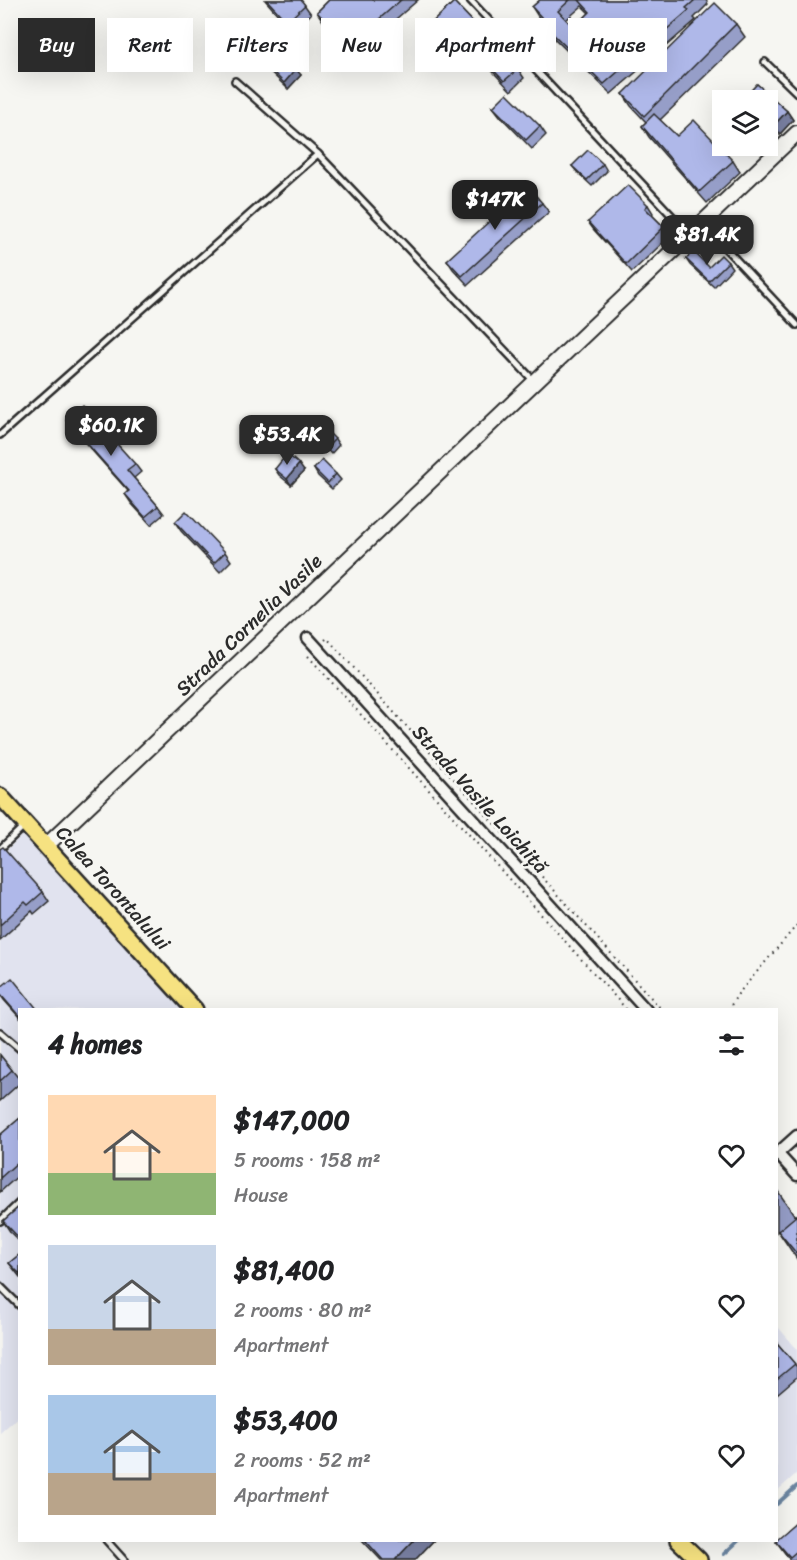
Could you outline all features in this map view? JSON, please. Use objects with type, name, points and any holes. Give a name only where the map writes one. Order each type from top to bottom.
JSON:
[{"type":"main road","name":"Calea Torontalului","points":[[0,796],[193,1008]]},
{"type":"street","name":"Strada Cornelia Vasile","points":[[47,845],[797,133]]},
{"type":"street","name":"Strada Vasile Loichiță","points":[[308,638],[644,1008]]},
{"type":"street","points":[[778,1153],[797,1136]]},
{"type":"street","points":[[778,1155],[797,1175]]},
{"type":"lane","points":[[470,0],[690,235]]},
{"type":"lane","points":[[765,62],[797,93]]},
{"type":"lane","points":[[235,81],[318,154],[535,381]]},
{"type":"lane","points":[[0,435],[318,154]]},
{"type":"lane","points":[[702,223],[797,325]]},
{"type":"lane","points":[[0,849],[25,824]]},
{"type":"lane","points":[[0,1032],[18,1047]]},
{"type":"lane","points":[[0,1221],[18,1204]]},
{"type":"lane","points":[[0,1286],[18,1304]]},
{"type":"lane","points":[[108,1542],[124,1560]]},
{"type":"path","points":[[729,1008],[738,994],[797,926]]},
{"type":"shaded area","points":[[22,835],[183,1008],[18,1008],[18,1417],[0,1433],[0,857]]},
{"type":"shaded area","points":[[778,1327],[797,1349],[797,1473],[778,1490]]},
{"type":"building","points":[[267,0],[301,0],[305,5],[291,18],[283,18]]},
{"type":"building","points":[[329,0],[401,0],[380,18],[322,18],[317,12]]},
{"type":"building","points":[[540,0],[570,0],[558,11],[568,22],[568,49],[556,37],[556,18],[542,18],[532,7]]},
{"type":"building","points":[[579,0],[695,0],[686,8],[689,10],[667,29],[667,18],[584,18],[590,12]]},
{"type":"building","points":[[454,2],[469,18],[437,18]]},
{"type":"building","points":[[715,3],[736,24],[644,116],[623,94],[645,72],[667,72],[667,50]]},
{"type":"building","points":[[273,72],[293,72],[284,83]]},
{"type":"building","points":[[495,72],[514,72],[504,81]]},
{"type":"building","points":[[592,72],[618,72],[604,84]]},
{"type":"building","points":[[757,84],[764,90],[751,90]]},
{"type":"building","points":[[507,93],[540,126],[526,140],[493,107]]},
{"type":"building","points":[[778,103],[787,111],[778,121]]},
{"type":"building","points":[[654,114],[677,136],[694,120],[712,139],[712,156],[728,156],[733,161],[699,192],[642,126]]},
{"type":"building","points":[[588,150],[603,164],[587,180],[572,166]]},
{"type":"building","points":[[628,185],[648,205],[645,208],[664,227],[626,264],[588,222]]},
{"type":"building","points":[[528,186],[542,203],[462,276],[447,260]]},
{"type":"building","points":[[693,251],[709,267],[721,255],[728,262],[709,281],[686,259]]},
{"type":"building","points":[[82,405],[135,464],[127,470],[158,506],[145,517],[125,494],[129,491],[66,420]]},
{"type":"building","points":[[325,429],[335,439],[327,447],[317,437]]},
{"type":"building","points":[[287,454],[299,464],[287,479],[275,469]]},
{"type":"building","points":[[322,460],[336,474],[328,483],[314,469]]},
{"type":"building","points":[[186,511],[225,552],[214,563],[175,522]]},
{"type":"building","points":[[3,847],[43,892],[28,905],[25,902],[0,925],[0,849]]},
{"type":"building","points":[[12,978],[36,1008],[18,1008],[18,1015],[0,994],[0,988]]},
{"type":"building","points":[[0,1055],[12,1070],[0,1081]]},
{"type":"building","points":[[18,1120],[18,1162],[0,1178],[0,1135]]},
{"type":"building","points":[[18,1208],[18,1237],[3,1221]]},
{"type":"building","points":[[797,1215],[797,1254],[778,1231]]},
{"type":"building","points":[[18,1256],[18,1272],[9,1263]]},
{"type":"building","points":[[778,1344],[795,1364],[778,1378]]},
{"type":"building","points":[[797,1522],[797,1551],[790,1557],[777,1542],[778,1538]]},
{"type":"building","points":[[367,1542],[412,1542],[395,1560],[383,1560]]},
{"type":"waterway","points":[[778,1503],[797,1486]]},
{"type":"waterway","points":[[724,1554],[737,1542]]}]
